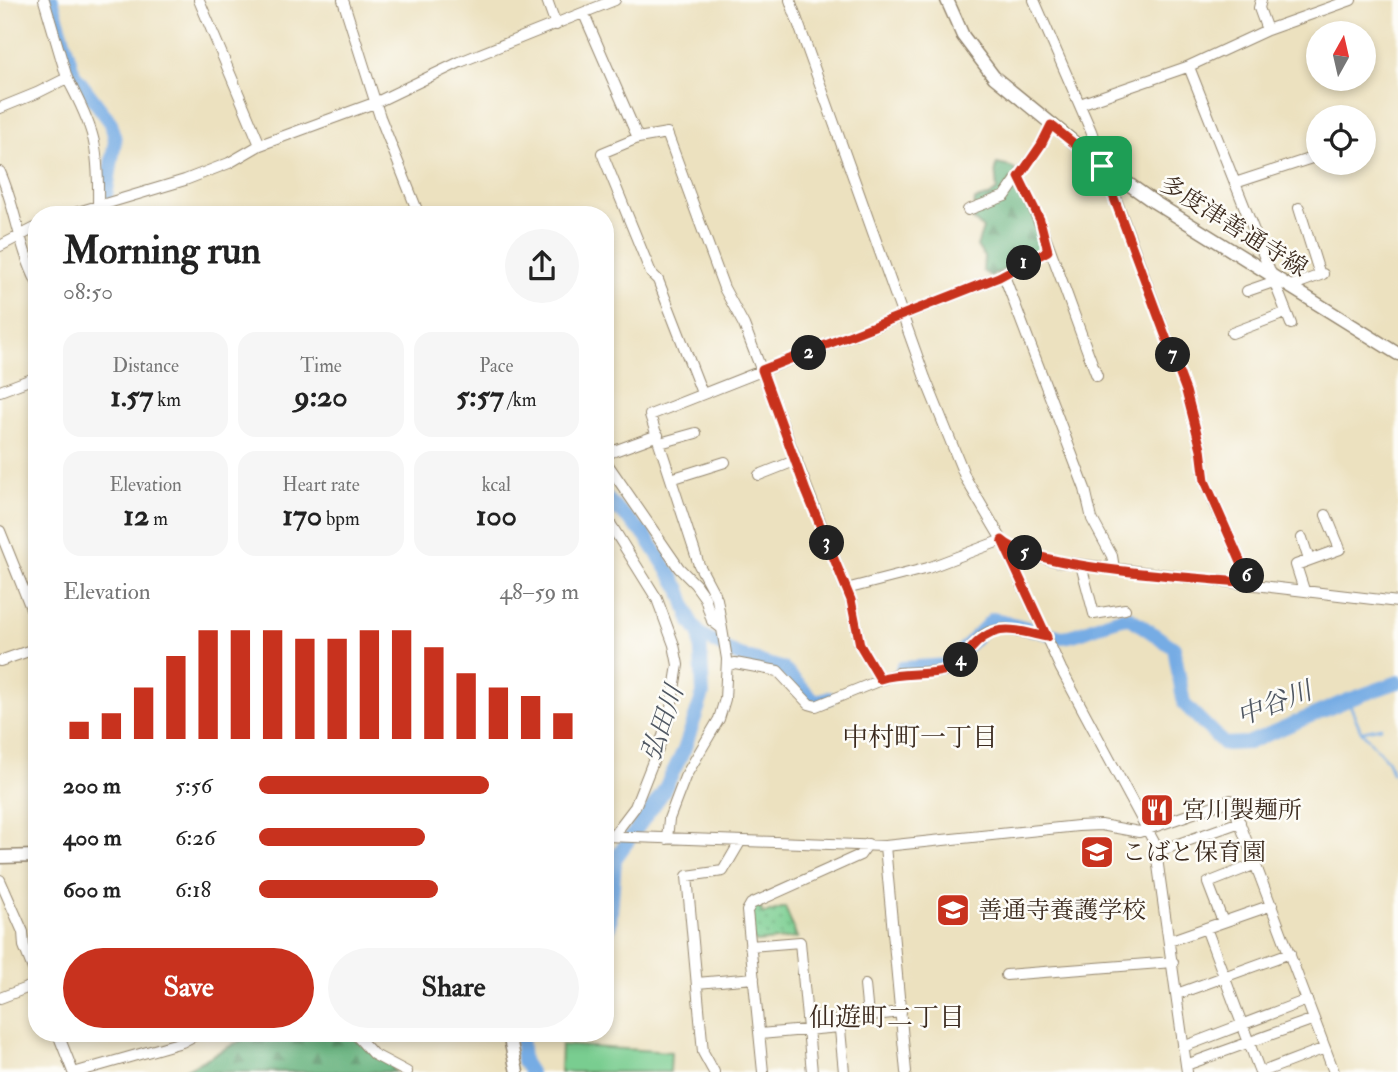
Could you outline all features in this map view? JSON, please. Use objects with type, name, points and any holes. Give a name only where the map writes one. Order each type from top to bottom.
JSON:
[{"type":"main road","name":"多度津善通寺線","points":[[947,0],[976,57],[1016,97],[1102,166],[1271,277],[1291,286],[1398,354]]},
{"type":"main road","points":[[0,858],[28,856]]},
{"type":"main road","points":[[511,1042],[517,1072]]},
{"type":"street","points":[[44,0],[67,78],[94,132],[98,206],[229,163],[260,145],[377,102],[460,62],[584,14],[598,4],[615,0]]},
{"type":"street","points":[[199,0],[260,145]]},
{"type":"street","points":[[343,0],[380,117],[415,206]]},
{"type":"street","points":[[547,0],[556,25]]},
{"type":"street","points":[[790,0],[966,479],[1002,540],[1107,760],[1148,829],[1156,852],[1186,1068],[1314,1019]]},
{"type":"street","points":[[1034,0],[1080,104],[1186,391],[1201,449],[1205,481],[1250,583]]},
{"type":"street","points":[[1262,0],[1259,8],[1267,30]]},
{"type":"street","points":[[1080,104],[1189,67],[1267,30],[1351,0]]},
{"type":"street","points":[[584,14],[638,138]]},
{"type":"street","points":[[1189,67],[1290,324]]},
{"type":"street","points":[[0,108],[67,78]]},
{"type":"street","points":[[968,210],[1005,196],[1041,145],[1051,125]]},
{"type":"street","points":[[702,393],[658,281],[651,273],[602,153],[638,138],[667,133],[723,288],[744,325],[797,460],[806,491],[851,600],[860,645],[880,679]]},
{"type":"street","points":[[1235,183],[1306,160]]},
{"type":"street","points":[[0,172],[9,191],[19,234],[28,258]]},
{"type":"street","points":[[1019,177],[1040,220],[1048,251],[1097,376]]},
{"type":"street","points":[[1291,286],[1322,274],[1303,239],[1299,208]]},
{"type":"street","points":[[0,246],[28,230]]},
{"type":"street","points":[[667,839],[669,819],[685,777],[719,719],[725,699],[727,663],[726,643],[719,627],[717,599],[699,565],[650,415],[904,316],[1048,251]]},
{"type":"street","points":[[1003,273],[1085,489],[1092,519],[1112,556],[1114,568]]},
{"type":"street","points":[[1247,291],[1271,277]]},
{"type":"street","points":[[1232,332],[1248,323],[1285,313]]},
{"type":"street","points":[[681,373],[692,369]]},
{"type":"street","points":[[0,391],[28,380]]},
{"type":"street","points":[[614,452],[659,439],[696,433]]},
{"type":"street","points":[[759,475],[797,460]]},
{"type":"street","points":[[671,479],[725,462]]},
{"type":"street","points":[[614,474],[679,568],[705,598],[712,621],[719,627]]},
{"type":"street","points":[[1304,590],[1296,565],[1340,549],[1326,515]]},
{"type":"street","points":[[614,530],[657,599],[674,645],[678,666],[670,714],[663,736],[635,807],[614,833]]},
{"type":"street","points":[[0,531],[28,601]]},
{"type":"street","points":[[1302,538],[1309,560]]},
{"type":"street","points":[[1002,540],[1016,551],[1081,565],[1398,602]]},
{"type":"street","points":[[845,589],[928,568],[1002,540]]},
{"type":"street","points":[[1081,565],[1094,614],[1125,609]]},
{"type":"street","points":[[727,663],[778,671],[809,705],[816,706],[898,673],[946,671],[955,667],[982,636],[989,632],[1015,630],[1047,637]]},
{"type":"street","points":[[0,661],[28,651]]},
{"type":"street","points":[[614,836],[885,846],[1078,826],[1101,825],[1139,832],[1231,800],[1334,1072]]},
{"type":"street","points":[[1156,852],[1240,822]]},
{"type":"street","points":[[714,1072],[703,1052],[687,876],[723,871],[740,842]]},
{"type":"street","points":[[763,1072],[747,911],[751,904],[859,855],[868,844]]},
{"type":"street","points":[[885,846],[906,1072]]},
{"type":"street","points":[[1223,922],[1208,883],[1256,864]]},
{"type":"street","points":[[0,880],[23,932],[28,957]]},
{"type":"street","points":[[1169,941],[1272,905]]},
{"type":"street","points":[[1206,928],[1261,1072],[1325,1048]]},
{"type":"street","points":[[750,946],[800,942],[812,1072]]},
{"type":"street","points":[[1177,994],[1290,953]]},
{"type":"street","points":[[1006,975],[1172,962]]},
{"type":"street","points":[[697,983],[754,978]]},
{"type":"street","points":[[0,998],[28,985]]},
{"type":"street","points":[[865,985],[868,1016]]},
{"type":"street","points":[[1183,1047],[1307,1000]]},
{"type":"street","points":[[844,1072],[839,1019],[901,1012]]},
{"type":"street","points":[[760,1034],[839,1027]]},
{"type":"street","points":[[62,1042],[75,1072],[182,1042]]},
{"type":"street","points":[[362,1042],[373,1054],[407,1072]]},
{"type":"green space","points":[[997,164],[1011,167],[1017,172],[1021,193],[1031,205],[1045,250],[991,276],[983,271],[984,257],[977,246],[983,228],[973,220],[975,200],[988,197],[997,190]]},
{"type":"green space","points":[[759,904],[763,914],[785,907],[797,938],[756,942],[753,939],[749,910]]},
{"type":"green space","points":[[238,1042],[371,1042],[396,1072],[181,1072]]},
{"type":"green space","points":[[561,1045],[671,1052],[670,1072],[560,1072]]},
{"type":"waterway","name":"弘田川","points":[[52,0],[74,74],[111,123],[115,140],[104,206]]},
{"type":"waterway","name":"弘田川","points":[[614,506],[645,535],[680,589],[691,622],[700,634],[703,694],[684,750],[662,794],[615,859],[614,872]]},
{"type":"waterway","name":"中谷川","points":[[902,668],[948,665],[993,619],[1062,637],[1129,617],[1174,648],[1184,704],[1224,744],[1248,743],[1348,700],[1398,682]]},
{"type":"waterway","name":"中谷川","points":[[700,634],[737,655],[784,669],[814,701],[829,698]]},
{"type":"waterway","points":[[1348,700],[1361,731],[1388,761],[1392,773]]},
{"type":"waterway","points":[[1363,731],[1381,727]]},
{"type":"waterway","points":[[1395,779],[1398,789]]},
{"type":"waterway","name":"弘田川","points":[[522,1042],[523,1061],[530,1072]]},
{"type":"place","name":"宮川製麺所","points":[[1157,810]]},
{"type":"place","name":"こばと保育園","points":[[1097,852]]},
{"type":"place","name":"善通寺養護学校","points":[[953,910]]},
{"type":"district","name":"中村町一丁目","points":[[920,737]]},
{"type":"district","name":"仙遊町二丁目","points":[[887,1017]]},
{"type":"route","points":[[1051,125],[1102,166],[1186,391],[1201,449],[1205,481],[1250,583],[1059,562],[1016,551],[1002,540],[1047,637],[1004,629],[989,632],[982,636],[955,667],[946,671],[898,673],[880,679],[860,645],[851,600],[806,491],[797,460],[762,370],[999,277],[1048,251],[1040,220],[1019,177],[1051,125]]}]
